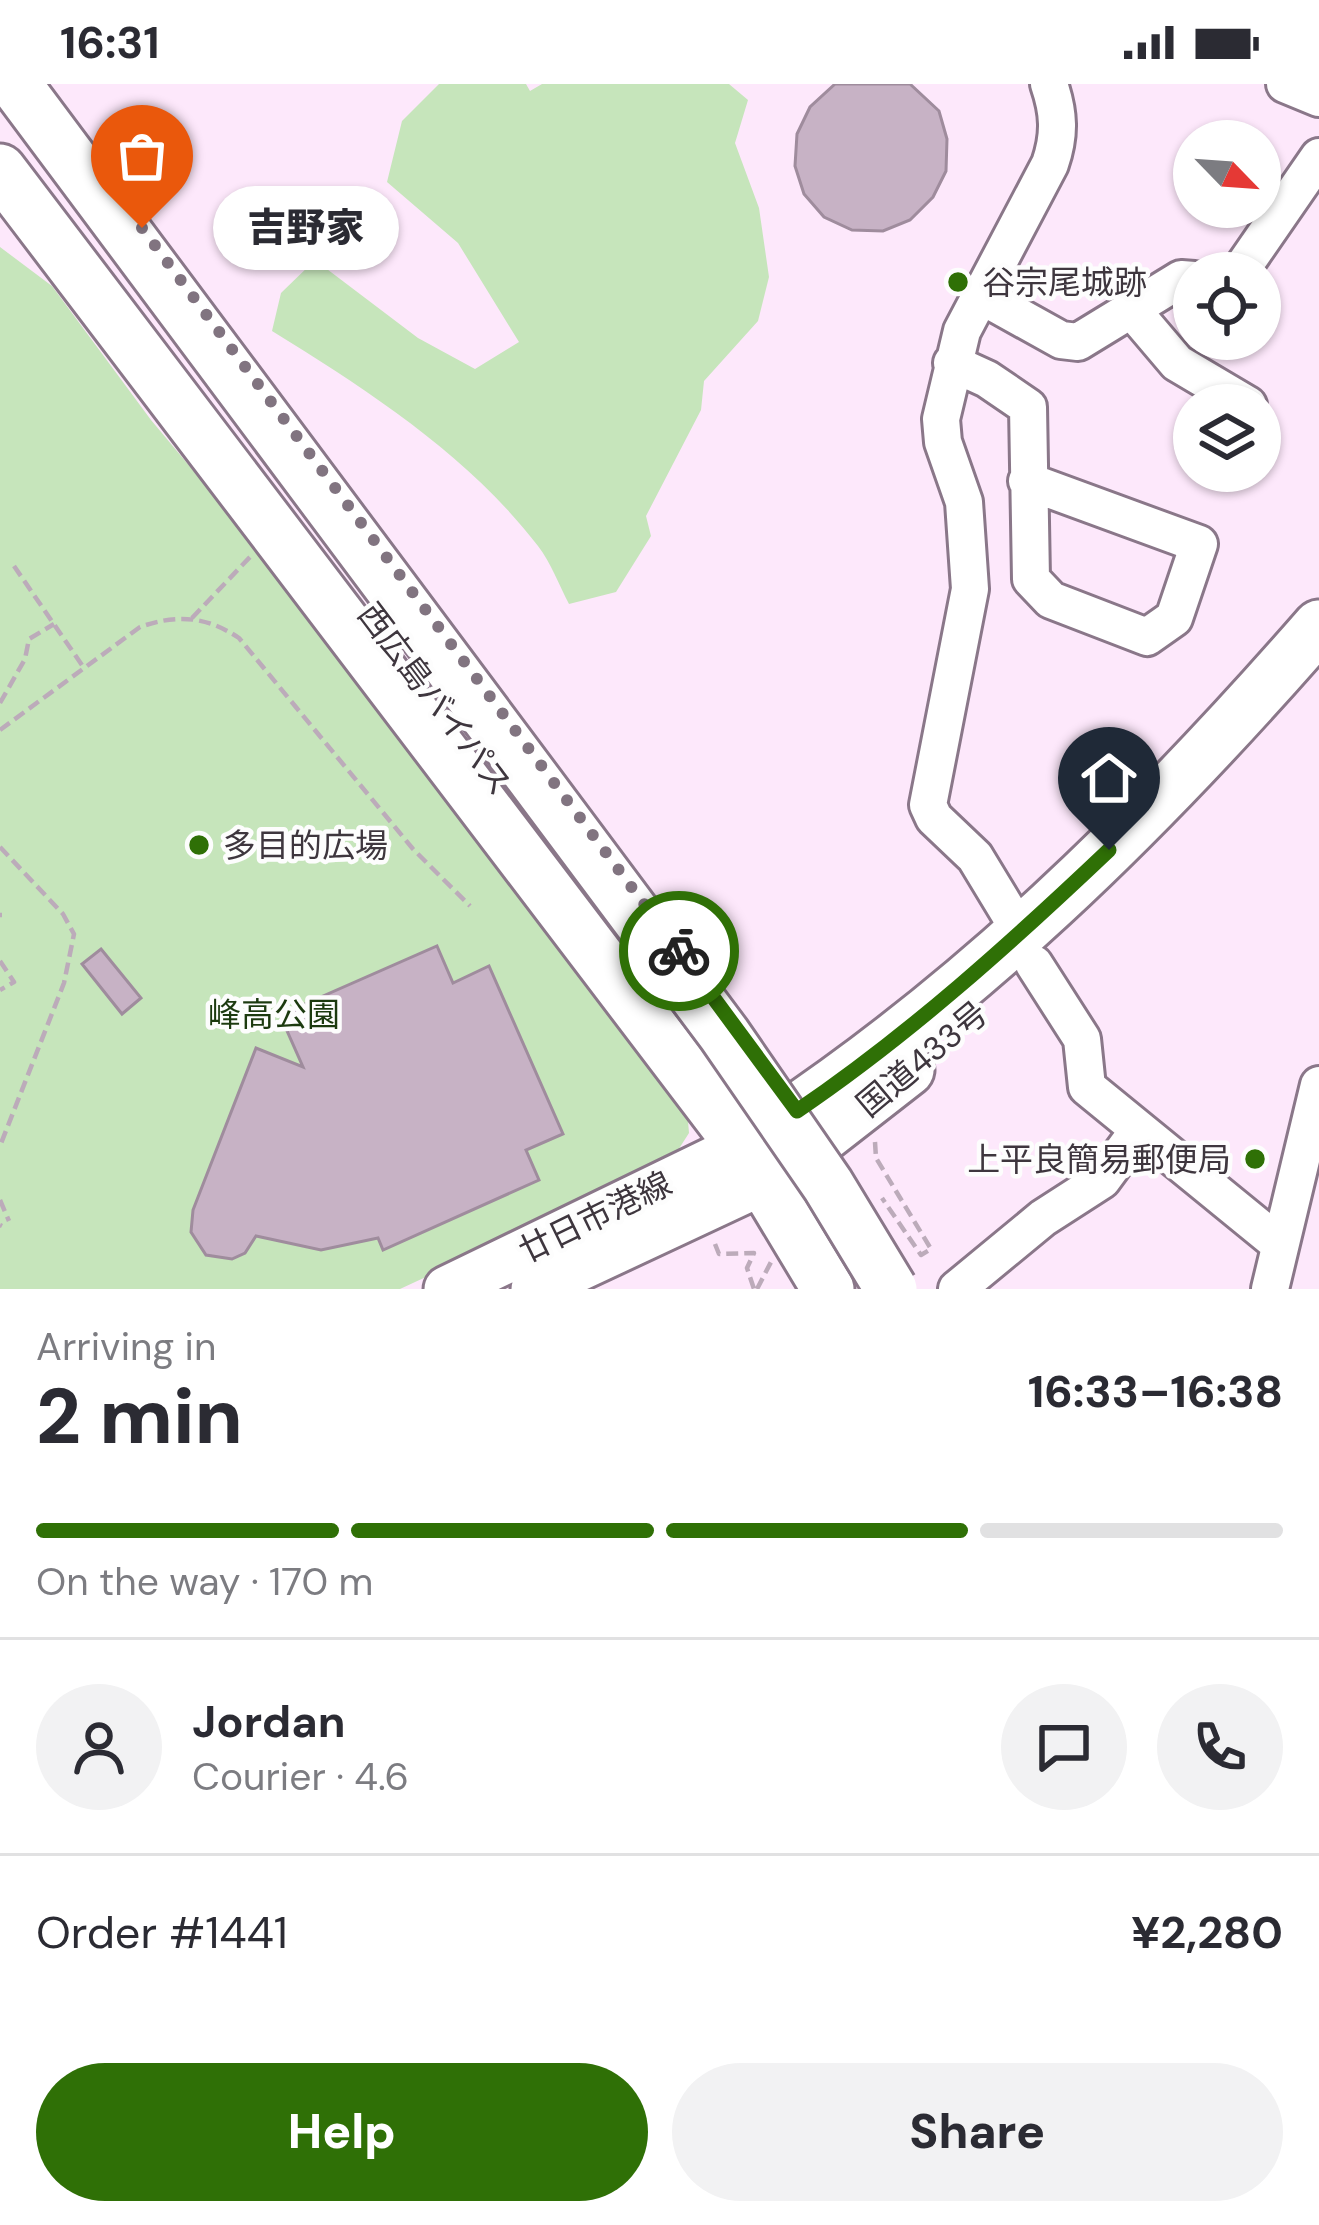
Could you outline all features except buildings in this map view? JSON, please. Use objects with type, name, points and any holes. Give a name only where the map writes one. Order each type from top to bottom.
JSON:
[{"type":"highway","name":"西広島バイパス","points":[[15,84],[698,997],[828,1185],[922,1278]]},
{"type":"highway","name":"西広島バイパス","points":[[33,84],[922,1278]]},
{"type":"highway","name":"西広島バイパス","points":[[0,121],[685,1035],[854,1289]]},
{"type":"highway","name":"西広島バイパス","points":[[0,170],[754,1164],[827,1289]]},
{"type":"highway","name":"国道433号","points":[[1028,949],[1319,626]]},
{"type":"highway","name":"国道433号","points":[[754,1164],[808,1126],[844,1079],[1028,949],[1182,820],[1319,667]]},
{"type":"main road","name":"廿日市港線","points":[[447,1289],[754,1164]]},
{"type":"main road","name":"廿日市港線","points":[[534,1289],[754,1164]]},
{"type":"street","points":[[1049,84],[1059,119],[1058,142],[962,331],[940,427],[964,502],[970,589],[928,805],[934,818],[975,857],[1082,1039],[1088,1088],[1278,1243]]},
{"type":"street","points":[[1286,84],[1319,98]]},
{"type":"street","points":[[1253,252],[1319,157]]},
{"type":"street","points":[[980,295],[1070,342],[1086,339],[1173,284]]},
{"type":"street","points":[[1132,310],[1177,363],[1212,384]]},
{"type":"street","points":[[952,363],[987,379],[1028,407],[1027,481],[1031,579],[1052,600],[1147,637],[1174,618],[1199,544],[1027,481]]},
{"type":"street","points":[[1270,1289],[1319,1085]]},
{"type":"street","points":[[922,1278],[1043,1218],[1102,1180],[1138,1131]]},
{"type":"path","points":[[192,618],[258,548]]},
{"type":"path","points":[[14,566],[84,668]]},
{"type":"path","points":[[0,730],[140,627],[166,617],[218,624],[239,638],[413,849],[470,906]]},
{"type":"path","points":[[0,703],[25,659],[29,639],[54,624]]},
{"type":"path","points":[[0,847],[63,914],[74,934],[64,982],[0,1146]]},
{"type":"path","points":[[0,961],[14,982],[0,990]]},
{"type":"path","points":[[876,1158],[931,1249],[922,1278]]},
{"type":"path","points":[[877,1194],[885,1200],[922,1278]]},
{"type":"path","points":[[0,1200],[9,1221]]},
{"type":"path","points":[[713,1241],[719,1254],[754,1252],[747,1268],[756,1289]]},
{"type":"path","points":[[756,1289],[778,1250]]},
{"type":"green space","points":[[439,84],[526,84],[530,91],[542,84],[729,84],[748,100],[735,143],[759,208],[769,277],[758,321],[704,381],[701,410],[646,516],[651,536],[616,592],[569,604],[538,546],[481,482],[380,401],[272,331],[281,293],[315,260],[418,338],[475,369],[519,342],[458,243],[387,182],[402,121]]},
{"type":"green space","name":"峰高公園","points":[[0,247],[52,286],[687,1109],[689,1133],[673,1158],[400,1289],[0,1289]]},
{"type":"way so far","points":[[142,228],[679,951]]},
{"type":"place","name":"吉野家","points":[[142,228]]},
{"type":"place","name":"谷宗尾城跡","points":[[958,282]]},
{"type":"place","name":"多目的広場","points":[[199,845]]},
{"type":"place","name":"上平良簡易郵便局","points":[[1255,1159]]},
{"type":"route","points":[[679,951],[797,1111],[844,1079],[1022,933],[1109,850]]}]
